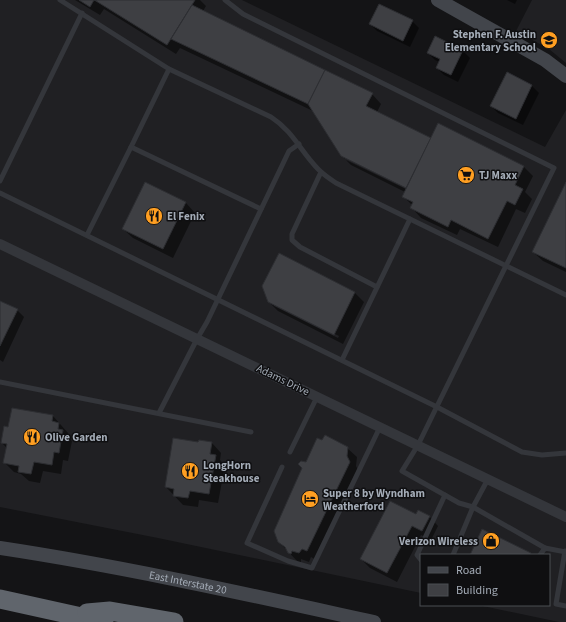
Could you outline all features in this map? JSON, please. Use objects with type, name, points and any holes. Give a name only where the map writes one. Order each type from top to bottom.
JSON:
[{"type":"highway","points":[[0,599],[104,622]]},
{"type":"highway","points":[[74,615],[110,611],[174,622]]},
{"type":"main road","points":[[438,0],[545,60],[566,76]]},
{"type":"main road","name":"East Interstate 20","points":[[0,548],[44,554],[190,582],[374,622]]},
{"type":"street","name":"Adams Drive","points":[[0,244],[566,516]]},
{"type":"lane","points":[[60,0],[169,69],[270,116],[288,130],[320,172],[336,183],[566,295]]},
{"type":"lane","points":[[225,0],[242,14],[554,168],[418,445],[402,471],[459,503],[473,507],[544,548],[565,552],[556,604],[566,606]]},
{"type":"lane","points":[[0,181],[82,13]]},
{"type":"lane","points":[[87,235],[169,69]]},
{"type":"lane","points":[[159,413],[207,322],[289,151],[299,144]]},
{"type":"lane","points":[[131,147],[261,209]]},
{"type":"lane","points":[[320,172],[292,234],[292,240],[300,247],[377,287]]},
{"type":"lane","points":[[0,193],[437,407],[522,452],[542,455],[566,453]]},
{"type":"lane","points":[[342,360],[410,219]]},
{"type":"lane","points":[[0,382],[251,432]]},
{"type":"lane","points":[[290,452],[317,397]]},
{"type":"lane","points":[[282,467],[247,543],[288,561],[312,568],[380,427]]},
{"type":"lane","points":[[453,554],[473,507],[488,479]]},
{"type":"lane","points":[[420,559],[417,555],[445,495]]},
{"type":"lane","points":[[541,554],[544,548]]},
{"type":"shaded area","points":[[0,0],[242,0],[545,147],[566,110],[566,622],[559,622],[483,606],[550,606],[550,554],[420,554],[420,593],[158,538],[0,507]]},
{"type":"shaded area","name":"Stephen F. Austin Elementary School","points":[[532,0],[566,0],[566,63],[549,49],[516,31]]},
{"type":"building","points":[[79,0],[94,0],[90,7]]},
{"type":"building","points":[[195,0],[167,45],[96,1]]},
{"type":"building","points":[[379,4],[413,20],[403,41],[369,24]]},
{"type":"building","points":[[192,5],[325,70],[308,104],[171,39]]},
{"type":"building","points":[[435,36],[463,50],[451,75],[436,68],[440,59],[427,53]]},
{"type":"building","points":[[325,70],[373,93],[366,106],[431,138],[406,188],[341,156],[308,104]]},
{"type":"building","points":[[507,72],[532,85],[516,119],[490,106]]},
{"type":"building","name":"TJ Maxx","points":[[438,123],[524,166],[515,185],[523,189],[515,205],[507,201],[488,239],[451,220],[448,227],[410,208],[413,202],[402,197]]},
{"type":"building","name":"El Fenix","points":[[145,182],[186,202],[163,249],[122,229]]},
{"type":"building","points":[[566,182],[566,268],[532,252]]},
{"type":"building","points":[[279,253],[355,292],[334,335],[268,302],[262,286]]},
{"type":"building","points":[[0,301],[18,309],[0,346]]},
{"type":"building","name":"Olive Garden","points":[[12,408],[53,415],[52,421],[59,423],[58,429],[63,430],[59,453],[54,452],[52,465],[34,462],[31,474],[18,472],[19,466],[3,463],[7,444],[1,443],[4,426],[8,427]]},
{"type":"building","name":"Super 8 by Wyndham Weatherford","points":[[325,435],[348,447],[347,456],[350,462],[307,551],[302,549],[299,553],[292,551],[291,554],[288,553],[285,547],[278,542],[274,531],[302,468],[298,464],[301,461],[306,462],[317,438],[322,440]]},
{"type":"building","name":"LongHorn Steakhouse","points":[[173,438],[198,442],[199,440],[212,442],[210,454],[216,455],[209,494],[190,491],[188,498],[173,496],[174,489],[165,487]]},
{"type":"building","points":[[390,501],[416,514],[418,510],[430,516],[422,531],[412,526],[387,573],[360,559]]},
{"type":"building","name":"Verizon Wireless","points":[[482,529],[531,553],[530,554],[470,554]]},
{"type":"place","name":"Stephen F. Austin Elementary School","points":[[549,40]]},
{"type":"place","name":"TJ Maxx","points":[[466,175]]},
{"type":"place","name":"El Fenix","points":[[154,216]]},
{"type":"place","name":"Olive Garden","points":[[32,437]]},
{"type":"place","name":"LongHorn Steakhouse","points":[[190,471]]},
{"type":"place","name":"Super 8 by Wyndham Weatherford","points":[[310,499]]},
{"type":"place","name":"Verizon Wireless","points":[[491,541]]}]
